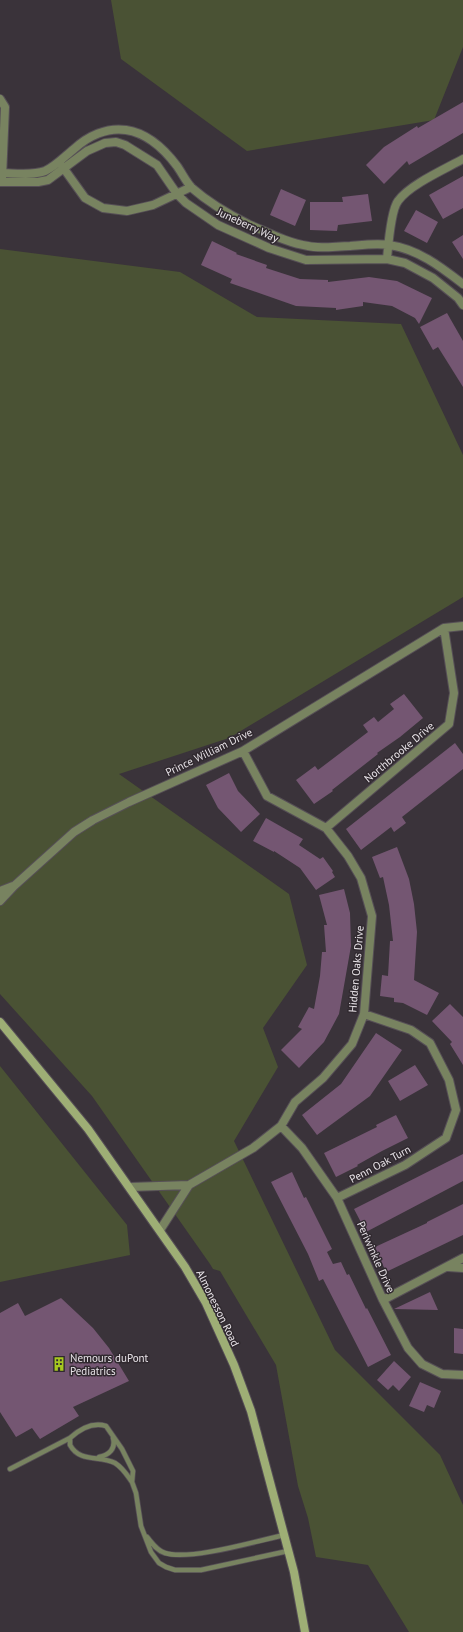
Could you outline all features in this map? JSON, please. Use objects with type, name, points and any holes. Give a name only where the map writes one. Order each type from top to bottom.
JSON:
[{"type":"main road","name":"Almonesson Road","points":[[0,1022],[88,1130],[186,1267],[206,1303],[234,1365],[251,1410],[288,1551],[305,1632]]},
{"type":"street","points":[[0,99],[5,107],[1,178]]},
{"type":"street","name":"Juneberry Way","points":[[62,165],[75,147],[96,134],[111,129],[126,130],[140,134],[164,151],[191,187],[224,212],[248,224],[308,247],[388,245],[410,250],[441,267],[463,284]]},
{"type":"street","name":"Juneberry Way","points":[[1,178],[45,171],[62,165],[87,151],[106,143],[116,142],[134,150],[157,165],[177,194],[186,203],[218,225],[268,248],[306,260],[387,259],[405,263],[428,275],[462,299]]},
{"type":"street","points":[[387,259],[391,224],[397,201],[413,188],[463,159]]},
{"type":"street","points":[[62,165],[86,198],[103,208],[127,211],[153,205],[191,187]]},
{"type":"street","points":[[242,236],[248,224]]},
{"type":"street","points":[[306,260],[308,247]]},
{"type":"street","name":"Prince William Drive","points":[[0,901],[14,886],[74,832],[92,820],[243,751],[444,628],[463,626]]},
{"type":"street","name":"Northbrooke Drive","points":[[326,828],[449,724],[454,693],[444,628]]},
{"type":"street","name":"Hidden Oaks Drive","points":[[130,1188],[189,1185],[253,1148],[281,1126],[295,1102],[323,1078],[352,1044],[364,1014],[372,916],[361,878],[348,856],[326,828],[268,796],[243,751]]},
{"type":"street","name":"Prince William Drive","points":[[0,891],[14,886]]},
{"type":"street","name":"Penn Oak Turn","points":[[337,1198],[405,1165],[446,1138],[456,1110],[449,1080],[430,1043],[411,1030],[364,1014]]},
{"type":"street","name":"Periwinkle Drive","points":[[281,1126],[302,1148],[337,1198],[383,1300],[408,1348],[422,1364],[442,1374],[463,1375]]},
{"type":"street","name":"Hidden Oaks Drive","points":[[160,1230],[189,1185]]},
{"type":"street","points":[[383,1300],[463,1258]]},
{"type":"street","points":[[447,1267],[463,1268]]},
{"type":"lane","points":[[10,1469],[70,1438],[83,1428],[98,1425],[106,1426],[112,1432],[128,1461],[132,1472],[132,1482],[143,1532],[151,1552],[159,1563],[166,1567],[184,1571],[201,1570],[288,1551]]},
{"type":"lane","points":[[93,1459],[110,1453],[114,1443],[112,1432]]},
{"type":"lane","points":[[70,1438],[70,1445],[78,1454],[84,1458],[106,1460],[115,1464],[123,1470],[132,1482]]},
{"type":"lane","points":[[143,1532],[157,1549],[164,1553],[179,1555],[198,1554],[284,1535]]},
{"type":"green space","points":[[111,0],[463,0],[463,47],[434,120],[247,151],[121,59]]},
{"type":"green space","points":[[0,249],[180,272],[257,317],[401,324],[463,455],[463,597],[229,738],[119,774],[289,894],[307,965],[263,1028],[278,1067],[234,1141],[335,1350],[440,1455],[463,1505],[463,1632],[409,1632],[368,1565],[316,1557],[308,1518],[298,1486],[276,1365],[220,1271],[213,1269],[92,1096],[0,994]]},
{"type":"green space","points":[[0,1066],[127,1225],[130,1255],[0,1282]]},
{"type":"building","points":[[463,102],[463,133],[409,165],[407,161],[384,184],[366,165],[384,147],[417,126],[418,128]]},
{"type":"building","points":[[463,176],[463,208],[443,219],[429,195]]},
{"type":"building","points":[[281,189],[306,200],[295,226],[270,215]]},
{"type":"building","points":[[368,194],[372,221],[338,225],[337,231],[310,230],[310,202],[343,202],[342,197]]},
{"type":"building","points":[[416,210],[438,222],[427,243],[404,231]]},
{"type":"building","points":[[463,235],[463,259],[452,242]]},
{"type":"building","points":[[212,241],[237,253],[236,254],[267,265],[266,268],[300,279],[328,280],[328,282],[369,277],[397,281],[432,298],[419,324],[415,318],[392,306],[363,302],[363,306],[336,310],[336,308],[296,306],[230,283],[232,279],[201,265]]},
{"type":"building","points":[[447,313],[463,341],[463,387],[438,347],[433,350],[420,327]]},
{"type":"building","points":[[404,694],[423,718],[377,753],[378,754],[332,790],[333,791],[314,804],[296,780],[315,766],[318,770],[368,732],[363,725],[374,717],[378,722],[394,709],[390,704]]},
{"type":"building","points":[[455,743],[463,754],[463,769],[402,817],[406,823],[394,832],[391,827],[361,850],[346,829]]},
{"type":"building","points":[[229,773],[238,791],[260,814],[241,832],[218,808],[206,785]]},
{"type":"building","points":[[266,818],[303,839],[299,845],[320,859],[323,857],[333,871],[332,872],[335,877],[316,890],[300,868],[274,851],[253,841]]},
{"type":"building","points":[[397,847],[409,879],[414,904],[417,932],[414,980],[439,993],[427,1015],[403,1003],[394,1002],[394,998],[380,996],[382,975],[388,976],[390,941],[393,941],[389,905],[383,877],[380,878],[372,857]]},
{"type":"building","points":[[344,889],[350,913],[351,946],[339,1014],[324,1042],[299,1068],[281,1050],[302,1029],[298,1027],[309,1007],[314,1009],[320,976],[322,952],[326,952],[324,925],[327,925],[319,895]]},
{"type":"building","points":[[450,1004],[463,1017],[463,1065],[450,1044],[452,1042],[432,1021]]},
{"type":"building","points":[[376,1033],[402,1050],[370,1096],[317,1135],[302,1115],[341,1084]]},
{"type":"building","points":[[415,1065],[428,1085],[400,1101],[388,1081]]},
{"type":"building","points":[[396,1115],[408,1138],[336,1177],[324,1153],[377,1127],[376,1125]]},
{"type":"building","points":[[463,1154],[463,1181],[366,1232],[354,1209]]},
{"type":"building","points":[[292,1172],[304,1198],[306,1197],[332,1249],[327,1252],[333,1264],[341,1262],[347,1275],[349,1274],[391,1355],[368,1367],[323,1279],[319,1281],[308,1254],[271,1182]]},
{"type":"building","points":[[463,1204],[463,1235],[386,1272],[375,1247],[427,1223]]},
{"type":"building","points":[[430,1292],[438,1310],[394,1309]]},
{"type":"building","name":"Nemours duPont Pediatrics","points":[[61,1298],[93,1328],[109,1348],[129,1381],[73,1407],[79,1416],[40,1439],[32,1428],[16,1437],[0,1412],[0,1313],[18,1303],[25,1316]]},
{"type":"building","points":[[454,1328],[463,1329],[463,1354],[454,1353]]},
{"type":"building","points":[[394,1361],[411,1377],[399,1391],[393,1385],[388,1390],[377,1380]]},
{"type":"building","points":[[420,1382],[441,1391],[434,1408],[427,1405],[424,1412],[409,1406]]},
{"type":"place","name":"Nemours duPont Pediatrics","points":[[59,1364]]}]
